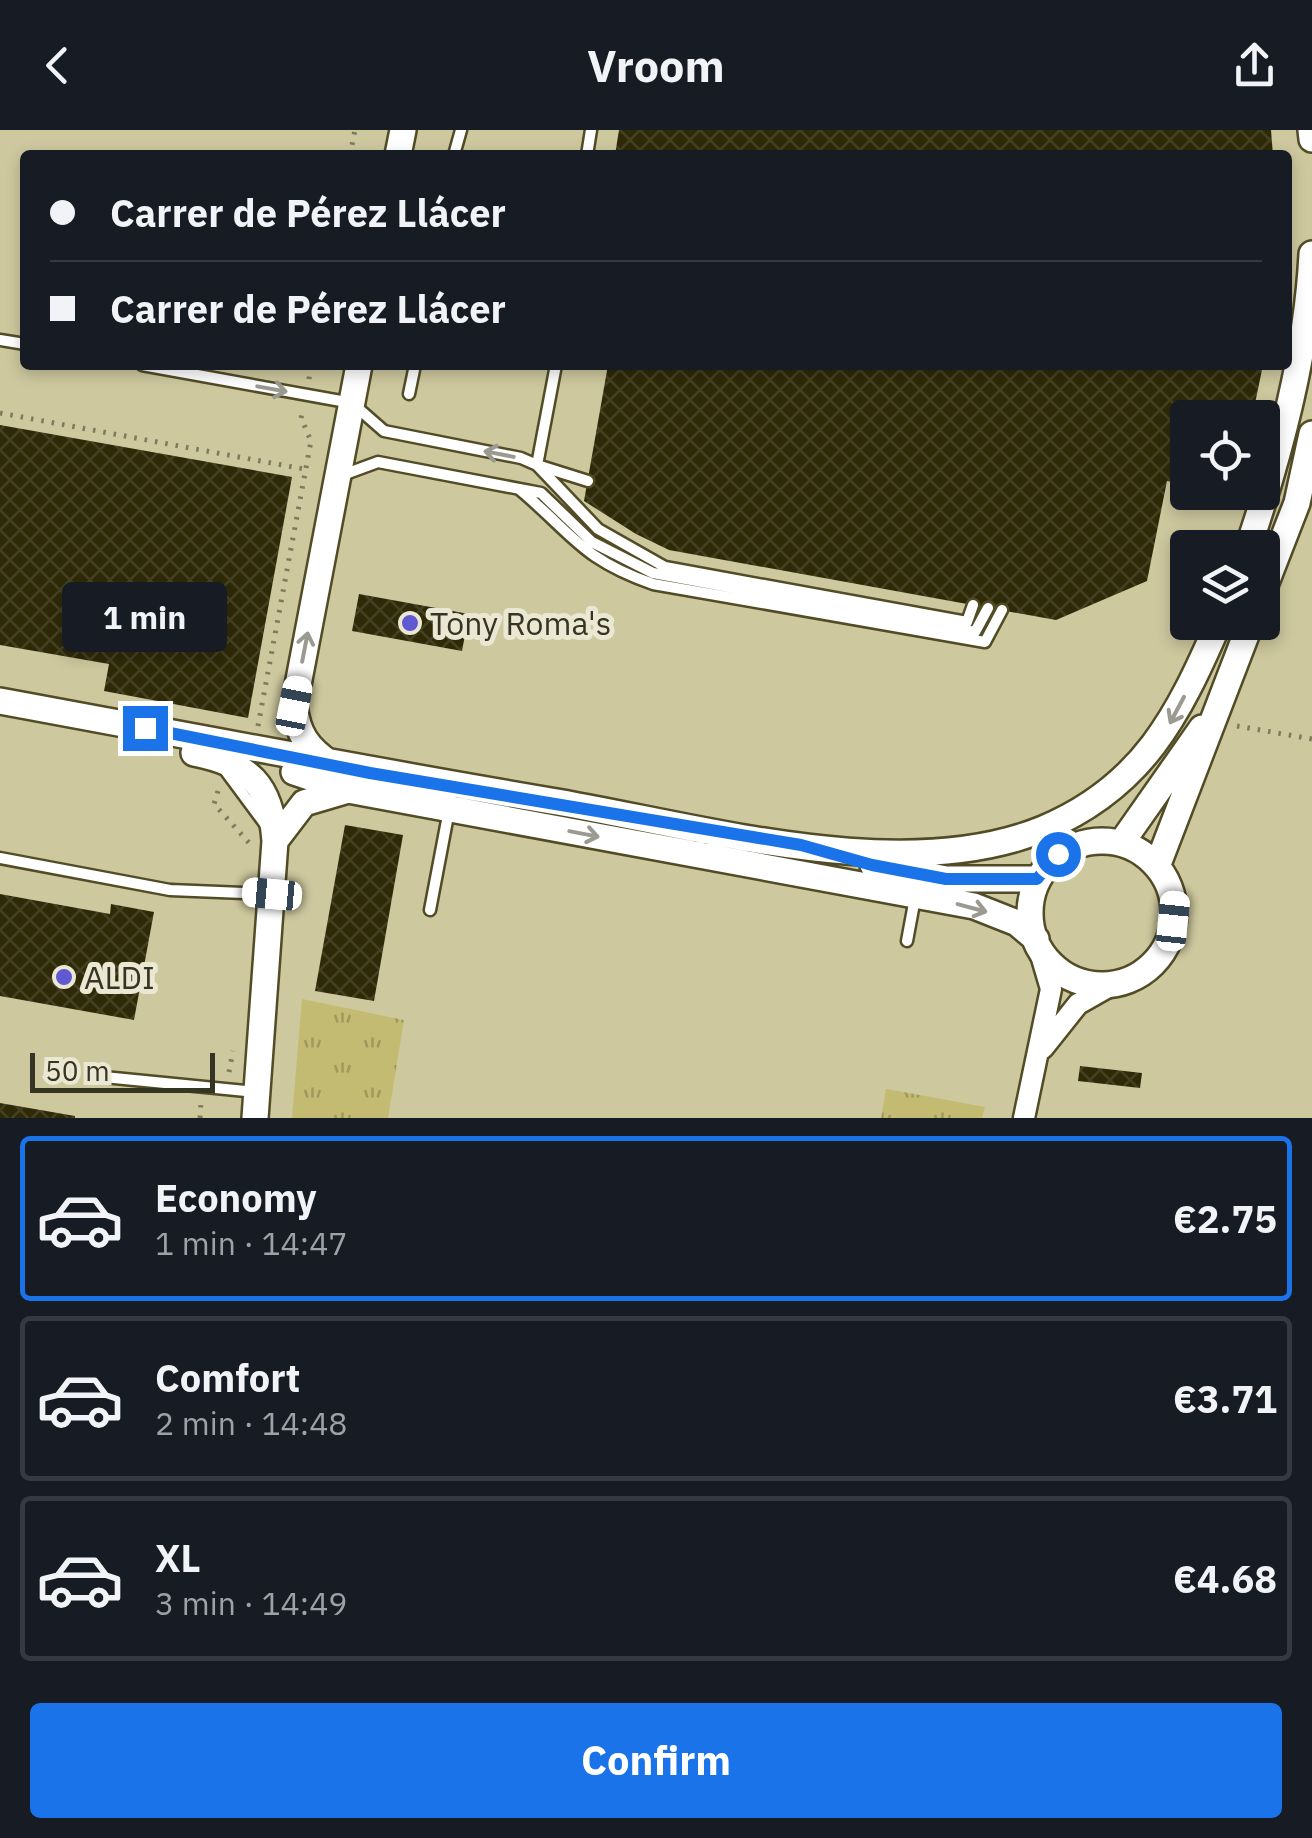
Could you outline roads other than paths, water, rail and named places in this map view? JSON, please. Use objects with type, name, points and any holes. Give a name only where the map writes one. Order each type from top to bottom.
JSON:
[{"type":"street","points":[[1311,130],[1312,139]]},
{"type":"street","points":[[1253,530],[1302,342],[1312,254]]},
{"type":"street","points":[[331,764],[310,750],[297,728],[294,706],[358,370]]},
{"type":"street","points":[[1280,545],[1296,503],[1312,434]]},
{"type":"street","points":[[0,702],[370,773],[801,845],[899,854],[947,852],[1003,843],[1046,828],[1108,794],[1149,756],[1176,716],[1211,640]]},
{"type":"street","points":[[1158,864],[1222,714],[1245,640]]},
{"type":"street","points":[[1122,842],[1222,714]]},
{"type":"street","points":[[0,719],[317,777],[348,790],[974,906],[1016,923],[1070,980],[1108,987]]},
{"type":"street","points":[[215,757],[248,773],[265,790],[273,808],[272,894],[256,1105]]},
{"type":"street","points":[[275,841],[304,803],[348,790]]},
{"type":"street","points":[[1024,1118],[1042,1049],[1051,989],[1028,918],[1037,879],[1058,854],[1089,841],[1122,842],[1158,864],[1175,901],[1171,941],[1146,973],[1108,987],[1078,1004],[1042,1049]]},
{"type":"street","points":[[801,845],[872,865],[946,879],[1037,879]]},
{"type":"lane","points":[[169,370],[352,403],[384,431],[588,480]]},
{"type":"lane","points":[[409,394],[413,370]]},
{"type":"lane","points":[[537,465],[555,370]]},
{"type":"lane","points":[[339,476],[378,462],[542,493],[592,542],[653,573],[975,632],[988,608]]},
{"type":"lane","points":[[537,465],[598,529],[665,567],[967,622],[973,605]]},
{"type":"lane","points":[[518,489],[572,543],[612,570],[653,584],[984,642],[1002,610]]},
{"type":"lane","points":[[370,773],[400,792],[441,800],[449,809]]},
{"type":"lane","points":[[449,809],[464,804],[516,812],[548,801]]},
{"type":"lane","points":[[430,910],[449,809]]},
{"type":"lane","points":[[0,858],[170,890],[272,894]]},
{"type":"lane","points":[[907,941],[916,896]]},
{"type":"lane","points":[[104,1077],[256,1105]]},
{"type":"place","name":"Tony Roma's","points":[[410,623]]},
{"type":"place","name":"ALDI","points":[[64,977]]}]
